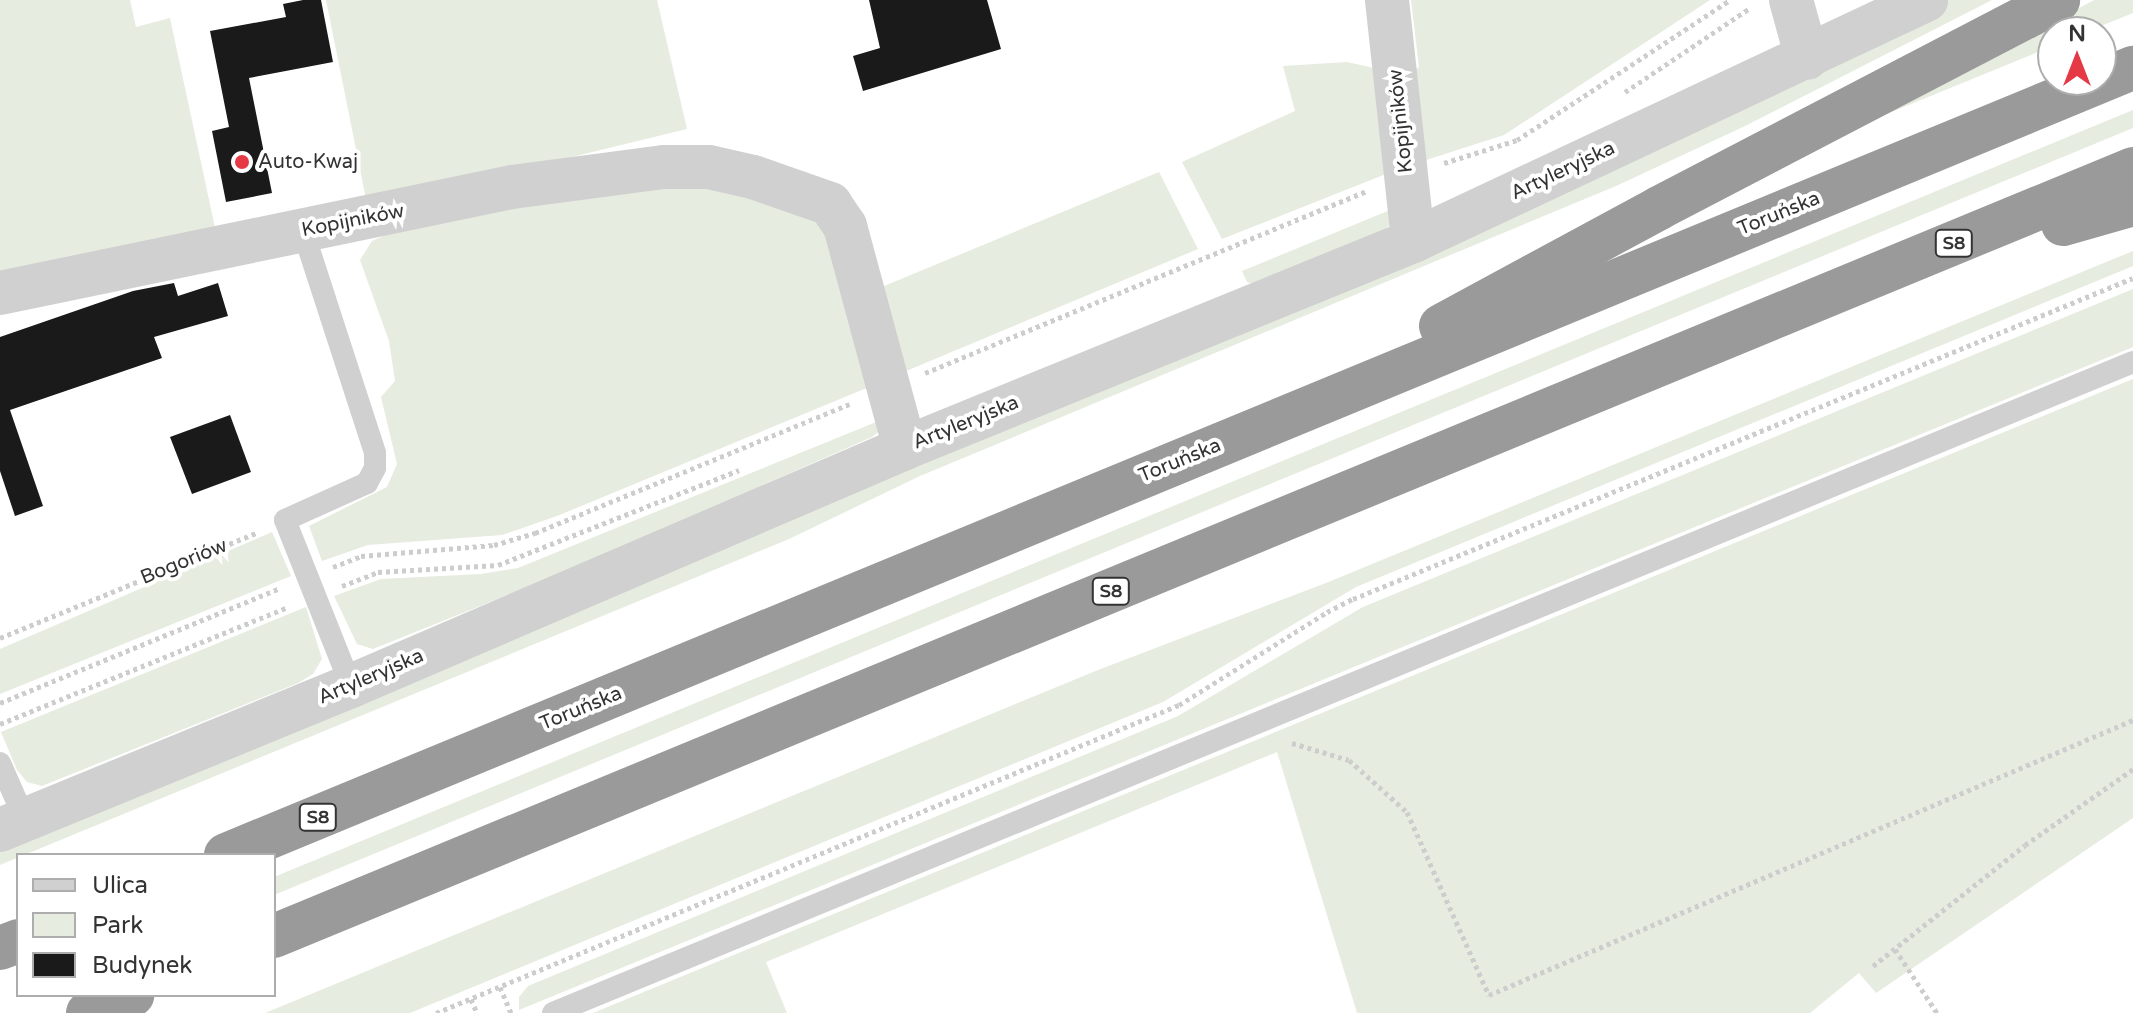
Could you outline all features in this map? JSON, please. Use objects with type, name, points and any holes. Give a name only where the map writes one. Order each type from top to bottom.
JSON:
[{"type":"highway","points":[[1150,474],[1334,384],[1659,208],[2058,0]]},
{"type":"highway","name":"Toruńska","points":[[231,853],[2133,68]]},
{"type":"highway","name":"S8","points":[[276,935],[2133,169]]},
{"type":"highway","points":[[1775,316],[1955,256],[2133,204]]},
{"type":"highway","points":[[88,1013],[127,997]]},
{"type":"street","name":"Kopijników","points":[[1387,0],[1413,241]]},
{"type":"street","points":[[1791,0],[1807,58]]},
{"type":"street","name":"Artyleryjska","points":[[13,825],[351,686],[905,448],[1413,241],[1926,0]]},
{"type":"street","name":"Kopijników","points":[[0,293],[512,187],[664,167],[709,167],[753,177],[830,204],[845,226],[905,448]]},
{"type":"lane","points":[[303,231],[375,453],[375,468],[367,483],[285,520],[351,686]]},
{"type":"lane","points":[[553,1013],[2133,362]]},
{"type":"lane","points":[[0,763],[13,825]]},
{"type":"path","points":[[436,1013],[1179,705],[1353,599],[2133,278]]},
{"type":"path","name":"Bogoriów","points":[[0,638],[285,520]]},
{"type":"path","points":[[1245,729],[1349,760],[1407,812],[1489,995],[2133,720]]},
{"type":"path","points":[[1873,966],[2025,845],[2133,769]]},
{"type":"path","points":[[1895,949],[1937,1013]]},
{"type":"path","points":[[500,987],[511,1013]]},
{"type":"path","points":[[471,999],[477,1013]]},
{"type":"green space","points":[[0,0],[130,0],[136,27],[170,18],[217,237],[0,277]]},
{"type":"green space","points":[[326,0],[657,0],[687,129],[481,179],[366,199]]},
{"type":"green space","points":[[1411,0],[1710,0],[1504,135],[1420,162],[1411,72],[1419,67]]},
{"type":"green space","points":[[1949,0],[1992,0],[1743,127],[1616,186],[920,476],[789,539],[29,853],[16,853],[16,858],[0,865],[0,844],[1575,187]]},
{"type":"green space","points":[[2094,0],[2133,0],[2133,13],[2117,19],[2117,16],[2064,16]]},
{"type":"green space","points":[[2037,31],[2037,53],[1872,120]]},
{"type":"green space","points":[[1347,62],[1374,68],[1391,172],[1222,239],[1182,162],[1295,111],[1283,66]]},
{"type":"green space","points":[[2133,110],[2133,128],[276,894],[276,876]]},
{"type":"green space","points":[[1159,172],[1198,249],[899,374],[877,289]]},
{"type":"green space","points":[[575,189],[744,189],[789,204],[831,232],[874,385],[557,516],[502,535],[368,545],[322,561],[309,526],[387,487],[397,464],[381,397],[395,381],[389,341],[360,260],[372,241],[399,229]]},
{"type":"green space","points":[[1395,208],[1389,226],[1378,235],[1256,285],[1247,282],[1242,271]]},
{"type":"green space","points":[[2133,251],[2133,266],[1356,587],[1163,702],[410,1013],[265,1013],[1098,670],[1326,583]]},
{"type":"green space","points":[[2133,289],[2133,347],[519,1010],[519,997],[528,986],[1178,716],[1363,607]]},
{"type":"green space","points":[[2133,379],[2133,818],[1876,993],[1859,973],[1810,1013],[1357,1013],[1277,752],[766,962],[787,1013],[593,1013]]},
{"type":"green space","points":[[886,418],[883,428],[872,437],[580,566],[373,649],[357,644],[334,596],[381,579],[481,574],[518,568]]},
{"type":"green space","points":[[272,532],[291,576],[0,694],[0,649]]},
{"type":"green space","points":[[306,607],[322,659],[313,674],[298,683],[42,786],[27,782],[17,770],[1,732]]},
{"type":"building","points":[[321,0],[333,62],[249,78],[272,193],[226,202],[212,131],[229,127],[210,31],[286,17],[283,4]]},
{"type":"building","points":[[869,0],[987,0],[1001,49],[863,91],[853,56],[880,48]]},
{"type":"building","points":[[174,283],[178,296],[218,283],[228,316],[154,337],[162,358],[10,410],[43,506],[15,516],[0,471],[0,337],[133,291]]},
{"type":"building","points":[[230,415],[251,472],[192,494],[170,437]]},
{"type":"place","name":"Auto-Kwaj","points":[[242,162]]}]
